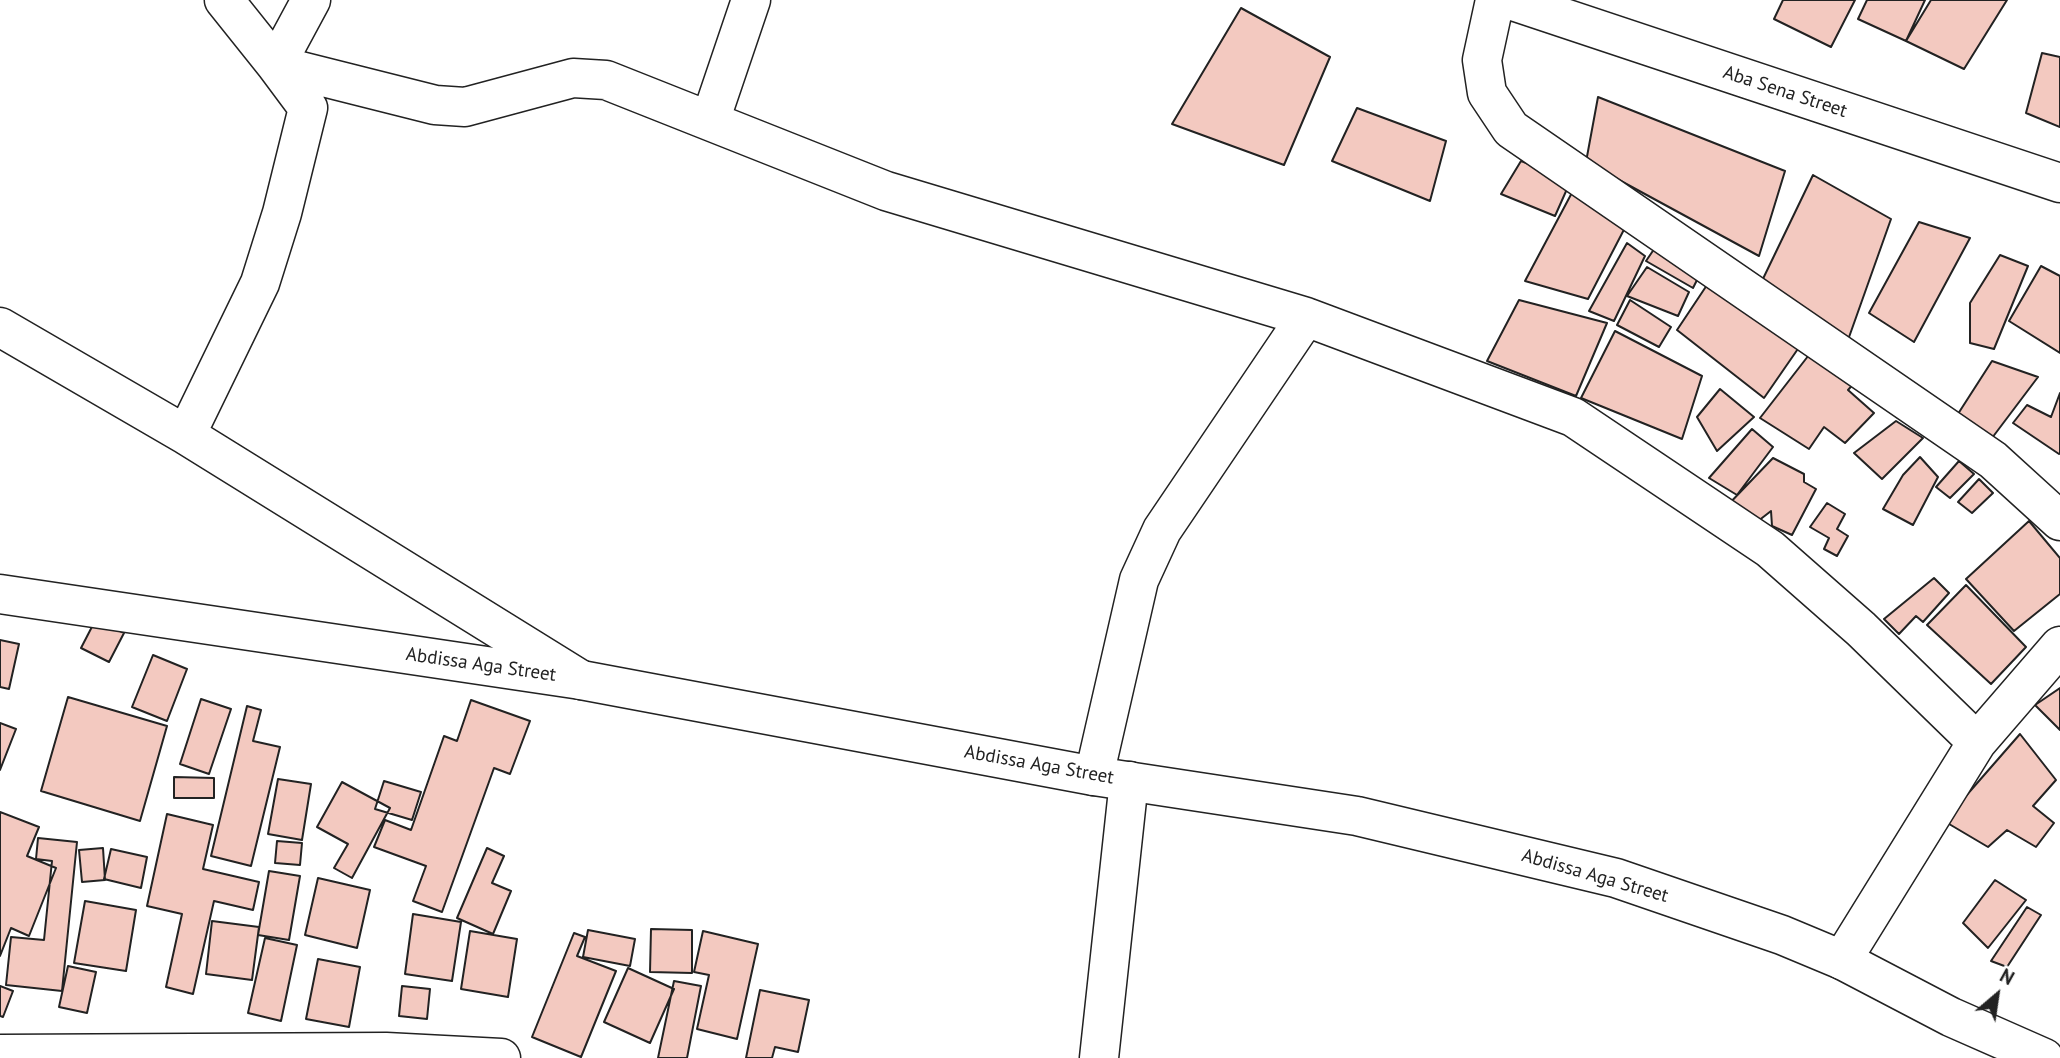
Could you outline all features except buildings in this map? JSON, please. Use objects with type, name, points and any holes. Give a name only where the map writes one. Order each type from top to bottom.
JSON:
[{"type":"main road","points":[[186,435],[260,283],[296,160],[308,108],[224,0]]},
{"type":"main road","points":[[276,65],[311,0]]},
{"type":"main road","points":[[710,121],[751,0]]},
{"type":"main road","points":[[1495,0],[1482,60],[1487,93],[1511,129],[1993,460],[2060,521]]},
{"type":"main road","name":"Aba Sena Street","points":[[1529,3],[2060,183]]},
{"type":"main road","points":[[276,65],[445,106],[465,107],[573,78],[606,80],[886,191],[1306,317],[1573,417],[1770,549],[1861,629],[1977,742]]},
{"type":"main road","points":[[1099,1058],[1111,778],[1139,580],[1162,530],[1306,317]]},
{"type":"main road","points":[[0,327],[186,435],[581,680]]},
{"type":"main road","name":"Abdissa Aga Street","points":[[0,594],[581,680],[1111,778],[1357,816],[1616,878],[1782,935],[1842,960],[1951,1017],[2044,1058]]},
{"type":"main road","points":[[1842,960],[1977,742],[2060,646]]},
{"type":"main road","points":[[0,1054],[386,1052],[501,1058]]}]
